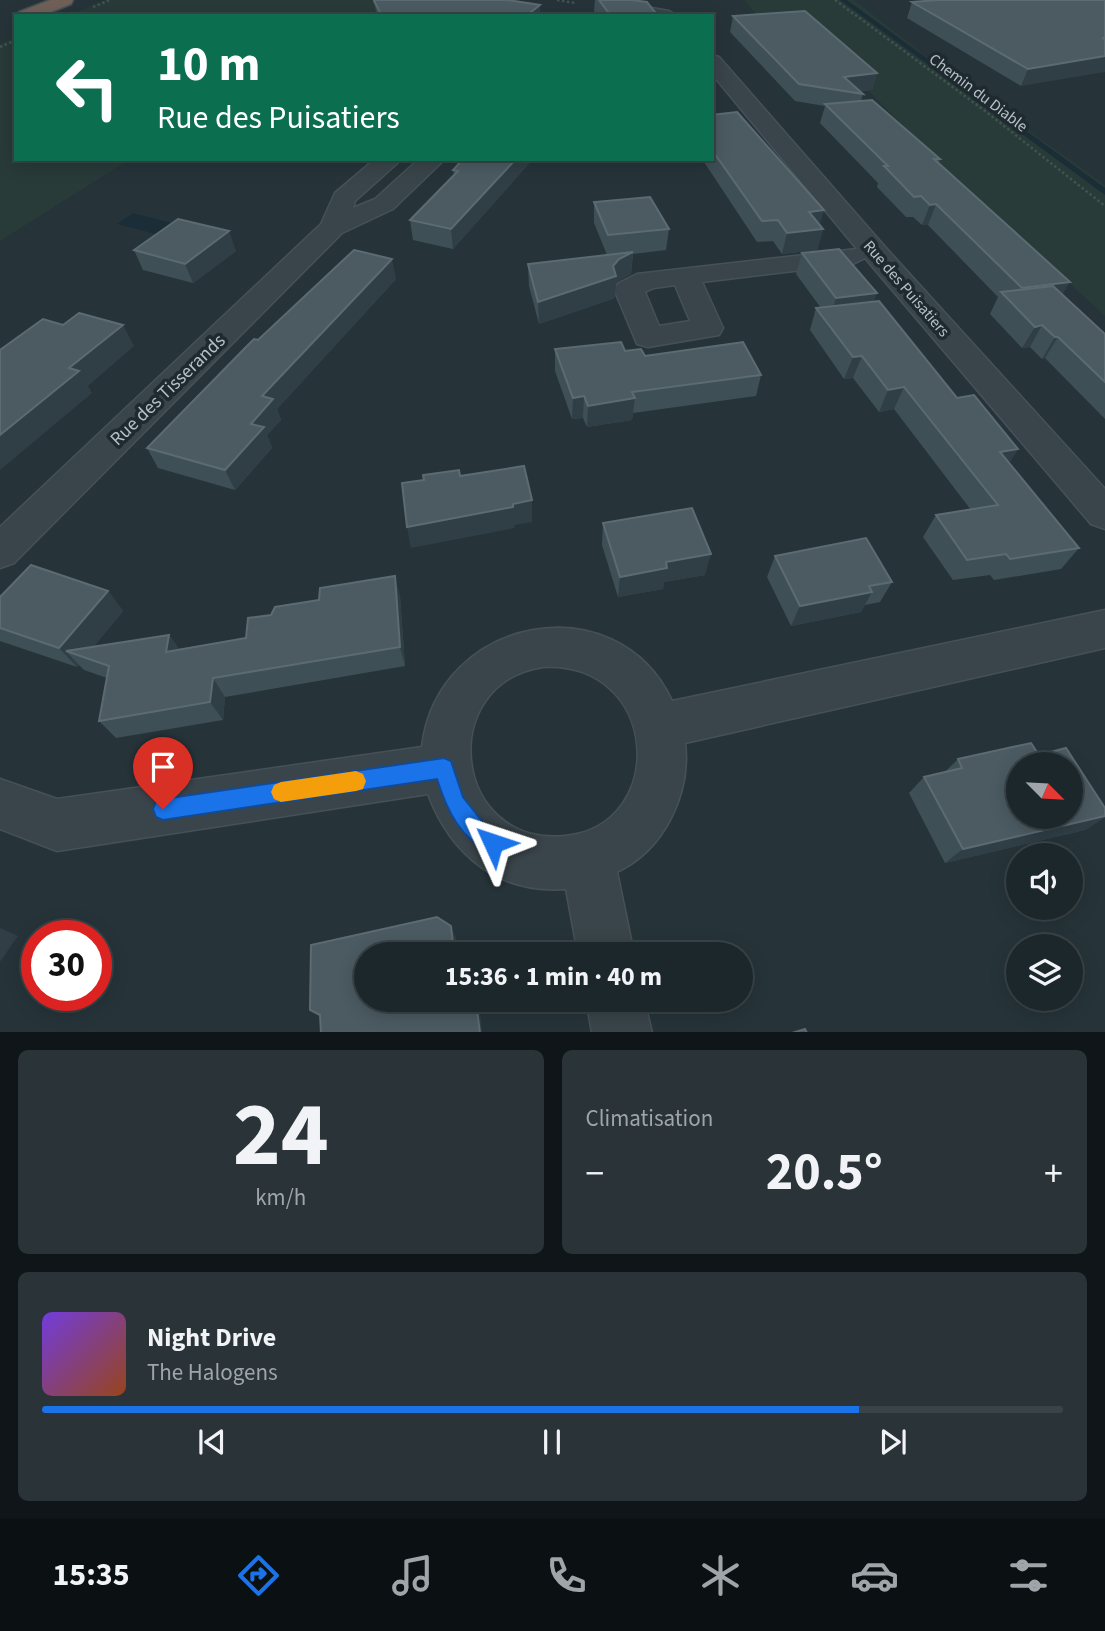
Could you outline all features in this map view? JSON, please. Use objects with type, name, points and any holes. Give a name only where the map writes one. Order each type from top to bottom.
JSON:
[{"type":"highway","points":[[17,14],[30,0]]},
{"type":"highway","points":[[21,14],[65,0]]},
{"type":"street","points":[[597,6],[654,14]]},
{"type":"street","name":"Rue des Puisatiers","points":[[714,63],[876,254],[1105,514]]},
{"type":"street","name":"Rue des Tisserands","points":[[333,227],[344,198],[388,161]]},
{"type":"street","name":"Rue des Tisserands","points":[[0,552],[333,227],[384,204],[431,161]]},
{"type":"street","points":[[685,276],[876,254]]},
{"type":"street","points":[[661,726],[1105,629]]},
{"type":"street","points":[[566,649],[597,656],[625,673],[648,696],[661,726],[666,757],[659,789],[644,818],[620,842],[587,858],[548,862],[510,853],[477,833],[455,803],[444,768],[445,735],[457,704],[477,678],[504,660],[534,650],[566,649]]},
{"type":"street","points":[[0,804],[57,825],[444,768]]},
{"type":"street","points":[[587,858],[604,942]]},
{"type":"street","points":[[618,1012],[622,1032]]},
{"type":"path","name":"Chemin du Diable","points":[[835,0],[989,114],[1105,206]]},
{"type":"green space","points":[[105,0],[396,0],[372,14],[72,14]]},
{"type":"green space","points":[[744,0],[854,0],[942,69],[1105,185],[1105,316],[946,169],[857,79],[758,16]]},
{"type":"green space","points":[[14,38],[14,161],[127,161],[0,241],[0,44]]},
{"type":"water","points":[[133,213],[176,224],[160,235],[117,224]]},
{"type":"building","points":[[508,0],[540,5],[529,14],[381,14],[374,1]]},
{"type":"building","points":[[599,0],[647,2],[656,14],[610,14]]},
{"type":"building","points":[[1105,0],[1105,38],[1102,38],[1105,39],[1105,56],[1028,69],[912,2]]},
{"type":"building","points":[[805,11],[877,73],[844,77],[863,94],[799,84],[733,16]]},
{"type":"building","points":[[872,100],[940,159],[934,159],[1070,282],[1022,288],[936,204],[930,205],[921,196],[914,197],[884,166],[888,166],[825,104]]},
{"type":"building","points":[[737,112],[824,210],[809,212],[823,229],[787,233],[778,220],[762,221],[714,153],[714,115]]},
{"type":"building","points":[[461,161],[514,161],[451,229],[410,220],[458,171],[453,170]]},
{"type":"building","points":[[650,197],[669,229],[608,235],[594,202]]},
{"type":"building","points":[[178,219],[229,231],[185,264],[134,250]]},
{"type":"building","points":[[839,249],[877,293],[836,298],[802,253]]},
{"type":"building","points":[[354,250],[392,259],[262,396],[273,399],[251,424],[264,427],[225,470],[147,448],[254,339],[258,340]]},
{"type":"building","points":[[633,252],[619,259],[613,266],[616,276],[538,302],[528,264]]},
{"type":"building","points":[[1053,286],[1105,334],[1105,382],[1058,337],[1042,325],[1035,327],[1001,292]]},
{"type":"building","points":[[879,301],[957,398],[974,395],[1018,449],[1000,452],[1079,548],[1010,559],[1006,554],[967,560],[936,515],[998,505],[904,387],[888,390],[862,356],[853,357],[816,308]]},
{"type":"building","points":[[79,313],[123,325],[69,368],[79,371],[0,435],[0,350],[43,319],[63,325]]},
{"type":"building","points":[[621,342],[625,351],[641,349],[645,356],[743,342],[761,375],[632,392],[635,398],[588,406],[584,396],[573,398],[555,349]]},
{"type":"building","points":[[524,466],[532,500],[513,504],[513,507],[407,527],[402,483],[424,480],[423,475],[459,470],[460,476]]},
{"type":"building","points":[[692,508],[711,554],[666,562],[667,568],[620,577],[603,523]]},
{"type":"building","points":[[866,538],[892,582],[869,586],[872,592],[800,606],[775,556]]},
{"type":"building","points":[[31,565],[108,591],[59,648],[0,628],[0,597]]},
{"type":"building","points":[[395,576],[400,647],[213,678],[210,702],[99,721],[109,666],[66,651],[169,635],[166,652],[246,638],[248,618],[271,615],[275,607],[319,600],[320,588]]},
{"type":"building","points":[[1031,743],[1037,752],[1006,752],[1006,830],[1045,830],[963,849],[924,777],[962,768],[958,759]]},
{"type":"building","points":[[1066,748],[1069,752],[1051,752]]},
{"type":"building","points":[[1083,774],[1105,808],[1105,816],[1083,821]]},
{"type":"building","points":[[437,917],[451,926],[453,942],[354,942],[354,1012],[477,1012],[480,1032],[321,1032],[320,1015],[310,1010],[311,945]]},
{"type":"waterway","points":[[843,0],[1105,192]]},
{"type":"slow traffic","points":[[281,792],[356,781]]},
{"type":"route","points":[[163,809],[444,768],[455,803],[477,833],[493,843]]}]
